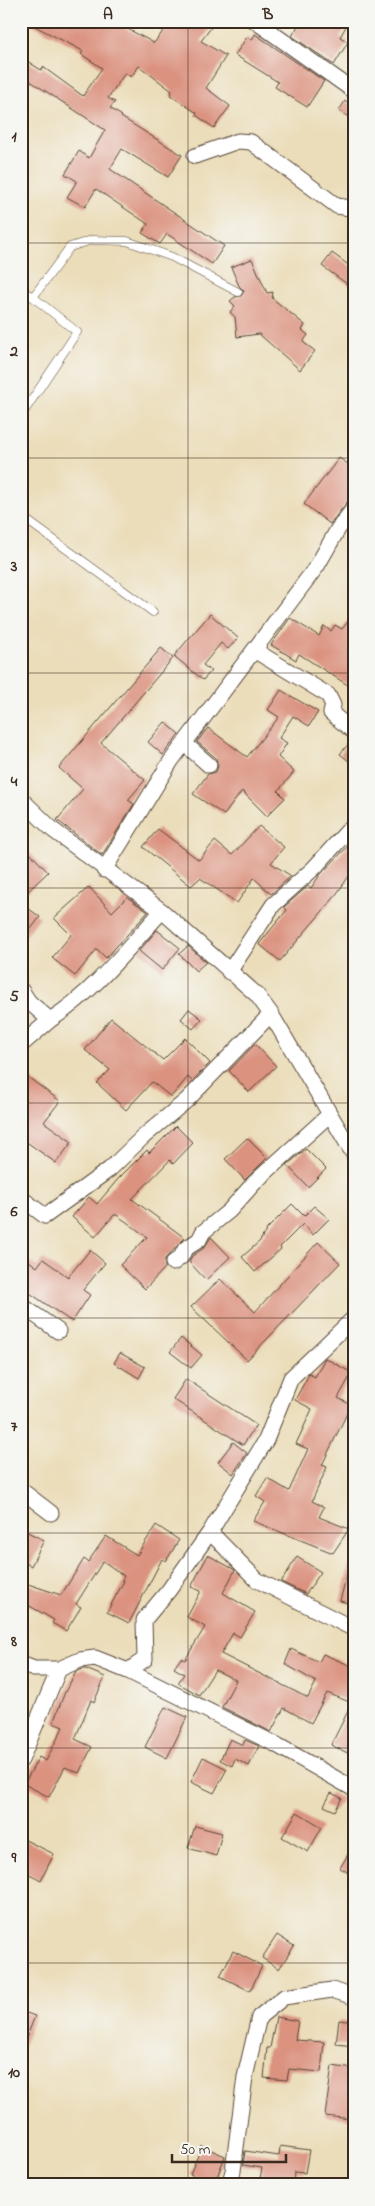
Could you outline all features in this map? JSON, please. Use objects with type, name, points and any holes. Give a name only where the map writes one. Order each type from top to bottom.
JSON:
[{"type":"street","points":[[255,21],[354,91]]},
{"type":"street","points":[[196,156],[238,141],[251,142],[337,206],[350,208],[354,206]]},
{"type":"street","points":[[104,870],[171,761],[317,566],[338,529],[354,508]]},
{"type":"street","points":[[254,650],[328,695],[333,705],[331,713],[354,732]]},
{"type":"street","points":[[185,744],[209,765]]},
{"type":"street","points":[[21,799],[53,830],[104,870],[162,911],[257,995],[271,1014],[354,1154]]},
{"type":"street","points":[[229,972],[273,905],[314,868],[354,824]]},
{"type":"street","points":[[21,1045],[84,994],[162,911]]},
{"type":"street","points":[[21,990],[29,1002],[50,1020]]},
{"type":"street","points":[[21,1198],[45,1216],[110,1169],[143,1137],[187,1100],[271,1014]]},
{"type":"street","points":[[173,1263],[181,1257],[185,1250],[199,1240],[203,1232],[229,1211],[255,1182],[330,1114]]},
{"type":"street","points":[[21,1305],[58,1331]]},
{"type":"street","points":[[128,1671],[146,1659],[144,1620],[169,1590],[210,1532],[266,1440],[291,1378],[354,1318]]},
{"type":"street","points":[[21,1490],[51,1513]]},
{"type":"street","points":[[210,1532],[257,1580],[354,1629]]},
{"type":"street","points":[[21,1664],[34,1669],[60,1669],[80,1660],[95,1658],[128,1671],[275,1744],[354,1789]]},
{"type":"street","points":[[21,1760],[60,1669]]},
{"type":"street","points":[[229,2185],[233,2172],[245,2077],[259,2017],[284,1997],[332,1990],[354,1997]]},
{"type":"lane","points":[[33,297],[70,247],[92,240],[127,241],[172,256],[238,292]]},
{"type":"lane","points":[[21,290],[33,297],[76,332],[21,416]]},
{"type":"lane","points":[[21,516],[153,612]]},
{"type":"building","points":[[25,21],[130,21],[126,28],[154,43],[171,21],[216,21],[201,41],[226,56],[206,88],[230,106],[214,128],[196,115],[197,113],[170,95],[172,91],[139,66],[131,77],[125,73],[108,98],[115,102],[110,108],[121,117],[182,155],[168,177],[122,149],[110,169],[224,246],[212,264],[167,234],[160,244],[142,233],[148,224],[96,189],[85,207],[67,197],[77,181],[65,174],[79,151],[89,158],[105,130],[21,75],[21,57],[41,70],[43,67],[83,96],[102,68],[81,54],[83,51]]},
{"type":"building","points":[[301,21],[349,21],[340,37],[348,42],[334,65],[292,36]]},
{"type":"building","points":[[255,34],[324,81],[307,107],[275,87],[278,82],[235,55],[247,37],[252,40]]},
{"type":"building","points":[[345,101],[354,105],[354,120],[339,111]]},
{"type":"building","points":[[332,253],[354,269],[354,289],[322,266]]},
{"type":"building","points":[[252,259],[267,293],[273,292],[272,298],[305,325],[302,330],[308,335],[303,342],[315,351],[300,370],[259,334],[237,337],[235,317],[230,312],[235,306],[230,301],[235,297],[241,296],[244,291],[239,286],[231,267]]},
{"type":"building","points":[[339,458],[354,468],[354,499],[347,502],[330,524],[304,504]]},
{"type":"building","points":[[210,614],[238,638],[228,649],[221,643],[203,665],[211,671],[203,680],[174,656]]},
{"type":"building","points":[[354,614],[354,689],[299,654],[296,660],[271,645],[290,618],[319,636],[324,626],[331,631],[335,625],[342,629]]},
{"type":"building","points":[[161,648],[173,658],[101,743],[145,780],[128,800],[134,804],[102,855],[57,820],[83,789],[59,768]]},
{"type":"building","points":[[281,690],[318,712],[309,726],[293,716],[279,738],[287,743],[278,757],[294,772],[278,791],[285,798],[267,816],[242,791],[224,815],[193,794],[208,774],[216,772],[218,766],[216,758],[197,742],[208,728],[247,757],[279,717],[268,710]]},
{"type":"building","points":[[165,722],[179,734],[163,755],[148,742]]},
{"type":"building","points":[[351,741],[354,741],[354,765],[340,754]]},
{"type":"building","points":[[259,826],[284,847],[271,863],[291,876],[271,894],[254,878],[237,903],[200,878],[191,886],[143,847],[158,829],[199,860],[215,841],[232,855]]},
{"type":"building","points":[[354,840],[354,869],[333,899],[280,961],[259,944],[287,910],[284,907],[308,886],[311,888],[320,875]]},
{"type":"building","points":[[28,851],[48,872],[21,898],[21,858]]},
{"type":"building","points":[[89,887],[112,912],[127,897],[148,912],[106,958],[97,949],[75,976],[52,958],[71,935],[54,918]]},
{"type":"building","points":[[21,903],[40,917],[21,942]]},
{"type":"building","points":[[157,930],[180,948],[162,970],[139,951]]},
{"type":"building","points":[[188,946],[206,962],[196,971],[179,954]]},
{"type":"building","points":[[189,1009],[202,1019],[193,1029],[181,1019]]},
{"type":"building","points":[[111,1018],[163,1060],[185,1038],[210,1063],[192,1081],[188,1077],[171,1097],[152,1082],[126,1110],[97,1083],[110,1070],[85,1050]]},
{"type":"building","points":[[255,1044],[276,1066],[249,1092],[229,1071]]},
{"type":"building","points":[[21,1072],[60,1101],[44,1122],[72,1142],[56,1163],[21,1138]]},
{"type":"building","points":[[176,1126],[193,1143],[173,1164],[170,1160],[132,1199],[185,1238],[165,1259],[165,1268],[145,1289],[120,1265],[147,1237],[117,1215],[114,1215],[95,1237],[72,1217],[89,1197],[97,1204],[118,1179],[147,1150],[149,1153]]},
{"type":"building","points":[[247,1138],[267,1158],[245,1180],[225,1159]]},
{"type":"building","points":[[306,1149],[326,1169],[308,1187],[287,1165]]},
{"type":"building","points":[[292,1204],[304,1216],[314,1206],[329,1219],[313,1235],[303,1224],[280,1247],[281,1249],[255,1272],[242,1257],[260,1241],[267,1229]]},
{"type":"building","points":[[211,1237],[230,1257],[206,1280],[189,1262],[192,1256],[204,1248]]},
{"type":"building","points":[[318,1242],[340,1263],[247,1360],[191,1307],[220,1279],[255,1312]]},
{"type":"building","points":[[90,1250],[105,1263],[83,1290],[90,1295],[72,1322],[21,1287],[21,1255],[37,1267],[43,1259],[68,1277]]},
{"type":"building","points":[[181,1338],[202,1355],[191,1368],[170,1352]]},
{"type":"building","points":[[120,1353],[145,1367],[139,1378],[114,1363]]},
{"type":"building","points":[[325,1358],[352,1373],[338,1398],[351,1405],[322,1465],[327,1467],[312,1501],[324,1507],[319,1517],[349,1529],[333,1553],[253,1521],[265,1502],[256,1496],[267,1478],[289,1491],[308,1449],[296,1444],[312,1409],[295,1400],[309,1374],[315,1377]]},
{"type":"building","points":[[186,1379],[256,1425],[243,1445],[173,1399]]},
{"type":"building","points":[[233,1442],[247,1453],[233,1474],[218,1462]]},
{"type":"building","points":[[156,1525],[179,1540],[166,1561],[162,1559],[129,1623],[107,1612],[124,1581],[122,1580],[124,1576],[103,1561],[76,1604],[81,1607],[66,1631],[52,1623],[54,1620],[21,1601],[28,1584],[61,1595],[84,1559],[88,1562],[106,1536],[137,1555]]},
{"type":"building","points":[[21,1529],[44,1540],[31,1566],[21,1561]]},
{"type":"building","points":[[208,1555],[235,1570],[223,1593],[255,1612],[240,1637],[233,1633],[221,1654],[308,1698],[316,1682],[285,1664],[291,1649],[319,1662],[323,1654],[354,1667],[354,1756],[331,1745],[352,1703],[327,1693],[311,1723],[284,1708],[271,1732],[222,1707],[236,1680],[215,1670],[199,1695],[178,1683],[184,1674],[174,1668],[181,1658],[185,1660],[205,1627],[187,1617],[201,1591],[191,1587]]},
{"type":"building","points":[[297,1557],[321,1572],[306,1594],[281,1582]]},
{"type":"building","points":[[350,1563],[354,1564],[352,1604],[340,1601]]},
{"type":"building","points":[[83,1669],[105,1677],[94,1702],[91,1700],[75,1739],[92,1747],[79,1773],[65,1767],[49,1797],[24,1784],[39,1757],[46,1761],[63,1727],[53,1723],[65,1692],[76,1672]]},
{"type":"building","points":[[165,1707],[187,1717],[167,1758],[145,1747]]},
{"type":"building","points":[[230,1739],[243,1745],[245,1740],[259,1746],[249,1766],[235,1759],[232,1766],[220,1760]]},
{"type":"building","points":[[203,1757],[227,1769],[214,1793],[191,1782]]},
{"type":"building","points":[[331,1793],[342,1798],[335,1811],[324,1806]]},
{"type":"building","points":[[297,1812],[322,1827],[308,1852],[282,1837]]},
{"type":"building","points":[[195,1826],[222,1833],[216,1856],[188,1848]]},
{"type":"building","points":[[21,1838],[54,1854],[41,1880],[21,1870]]},
{"type":"building","points":[[354,1844],[354,1876],[340,1868]]},
{"type":"building","points":[[277,1935],[294,1946],[279,1969],[262,1958]]},
{"type":"building","points":[[233,1951],[262,1966],[250,1991],[220,1976]]},
{"type":"building","points":[[21,2011],[35,2016],[22,2049],[21,2049]]},
{"type":"building","points":[[276,2017],[298,2021],[295,2040],[324,2042],[321,2072],[289,2069],[287,2080],[264,2078],[267,2048],[270,2048]]},
{"type":"building","points":[[339,2020],[354,2022],[354,2046],[336,2044]]},
{"type":"building","points":[[332,2066],[354,2069],[351,2119],[325,2116]]},
{"type":"building","points":[[202,2146],[225,2156],[214,2185],[190,2174]]},
{"type":"building","points":[[280,2146],[309,2150],[305,2173],[294,2172],[293,2185],[259,2185],[262,2168],[243,2165],[245,2151],[279,2156]]}]
